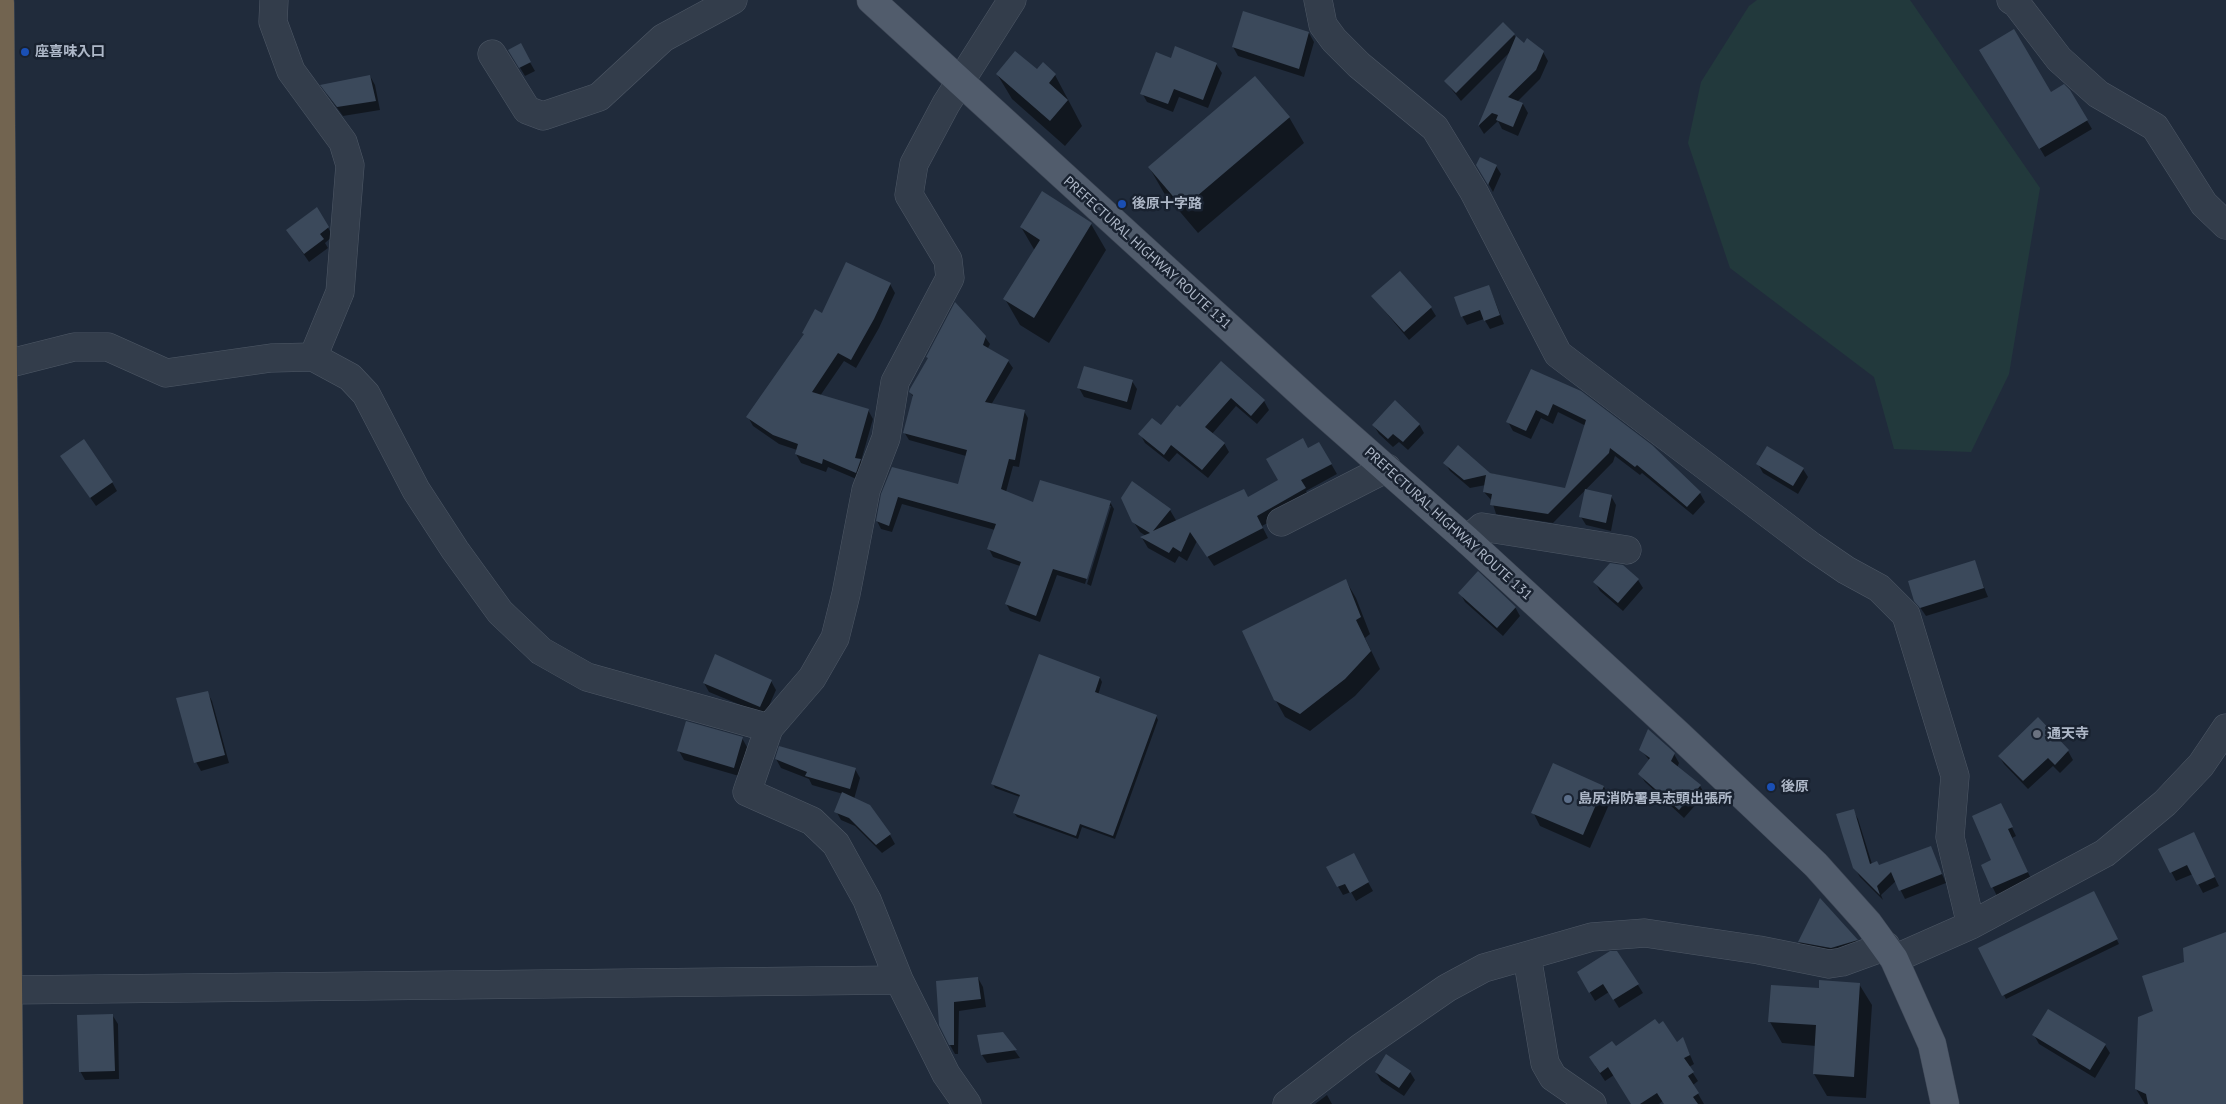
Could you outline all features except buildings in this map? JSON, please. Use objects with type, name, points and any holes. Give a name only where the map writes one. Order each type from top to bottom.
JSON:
[{"type":"highway","points":[[0,3],[2,474],[9,1104]]},
{"type":"main road","name":"PREFECTURAL HIGHWAY ROUTE 131","points":[[871,0],[1314,405],[1467,540],[1679,735],[1816,865],[1890,953],[1932,1044],[1945,1104]]},
{"type":"street","points":[[274,0],[273,22],[291,71],[343,142],[350,165],[340,292],[313,357]]},
{"type":"street","points":[[492,54],[528,110],[543,116],[599,97],[663,38],[733,0]]},
{"type":"street","points":[[967,1104],[946,1074],[899,980],[866,900],[836,844],[812,821],[747,792],[769,728],[812,678],[835,638],[846,594],[866,490],[886,438],[895,382],[950,278],[948,260],[909,195],[909,185],[914,164],[928,135],[1012,0]]},
{"type":"street","points":[[1318,0],[1323,25],[1334,40],[1359,65],[1422,115],[1435,128],[1474,192],[1558,354],[1811,546],[1846,570],[1879,588],[1906,615],[1954,776],[1950,837],[1971,925]]},
{"type":"street","points":[[2011,0],[2016,3],[2059,59],[2098,94],[2155,128],[2204,204],[2226,225]]},
{"type":"street","points":[[3,365],[74,347],[108,347],[166,373],[271,358],[313,357],[350,377],[366,394],[416,490],[455,550],[500,612],[541,651],[587,677],[769,728]]},
{"type":"street","points":[[1281,522],[1387,468]]},
{"type":"street","points":[[1467,540],[1482,526],[1627,550]]},
{"type":"street","points":[[1287,1104],[1360,1048],[1447,988],[1484,968],[1592,938],[1644,933],[1759,950],[1829,964],[1890,953],[1971,925],[2105,853],[2165,803],[2221,744]]},
{"type":"street","points":[[1527,956],[1545,1063],[1553,1077],[1592,1104]]},
{"type":"street","points":[[9,990],[899,980]]},
{"type":"green space","points":[[1757,0],[1910,0],[2040,188],[2009,374],[1971,452],[1894,449],[1874,377],[1730,268],[1688,143],[1701,82],[1749,6]]},
{"type":"place","name":"座喜味入口","points":[[25,52]]},
{"type":"place","name":"後原十字路","points":[[1122,204]]},
{"type":"place","name":"通天寺","points":[[2037,734]]},
{"type":"place","name":"後原","points":[[1771,787]]},
{"type":"place","name":"島尻消防署具志頭出張所","points":[[1568,799]]}]
